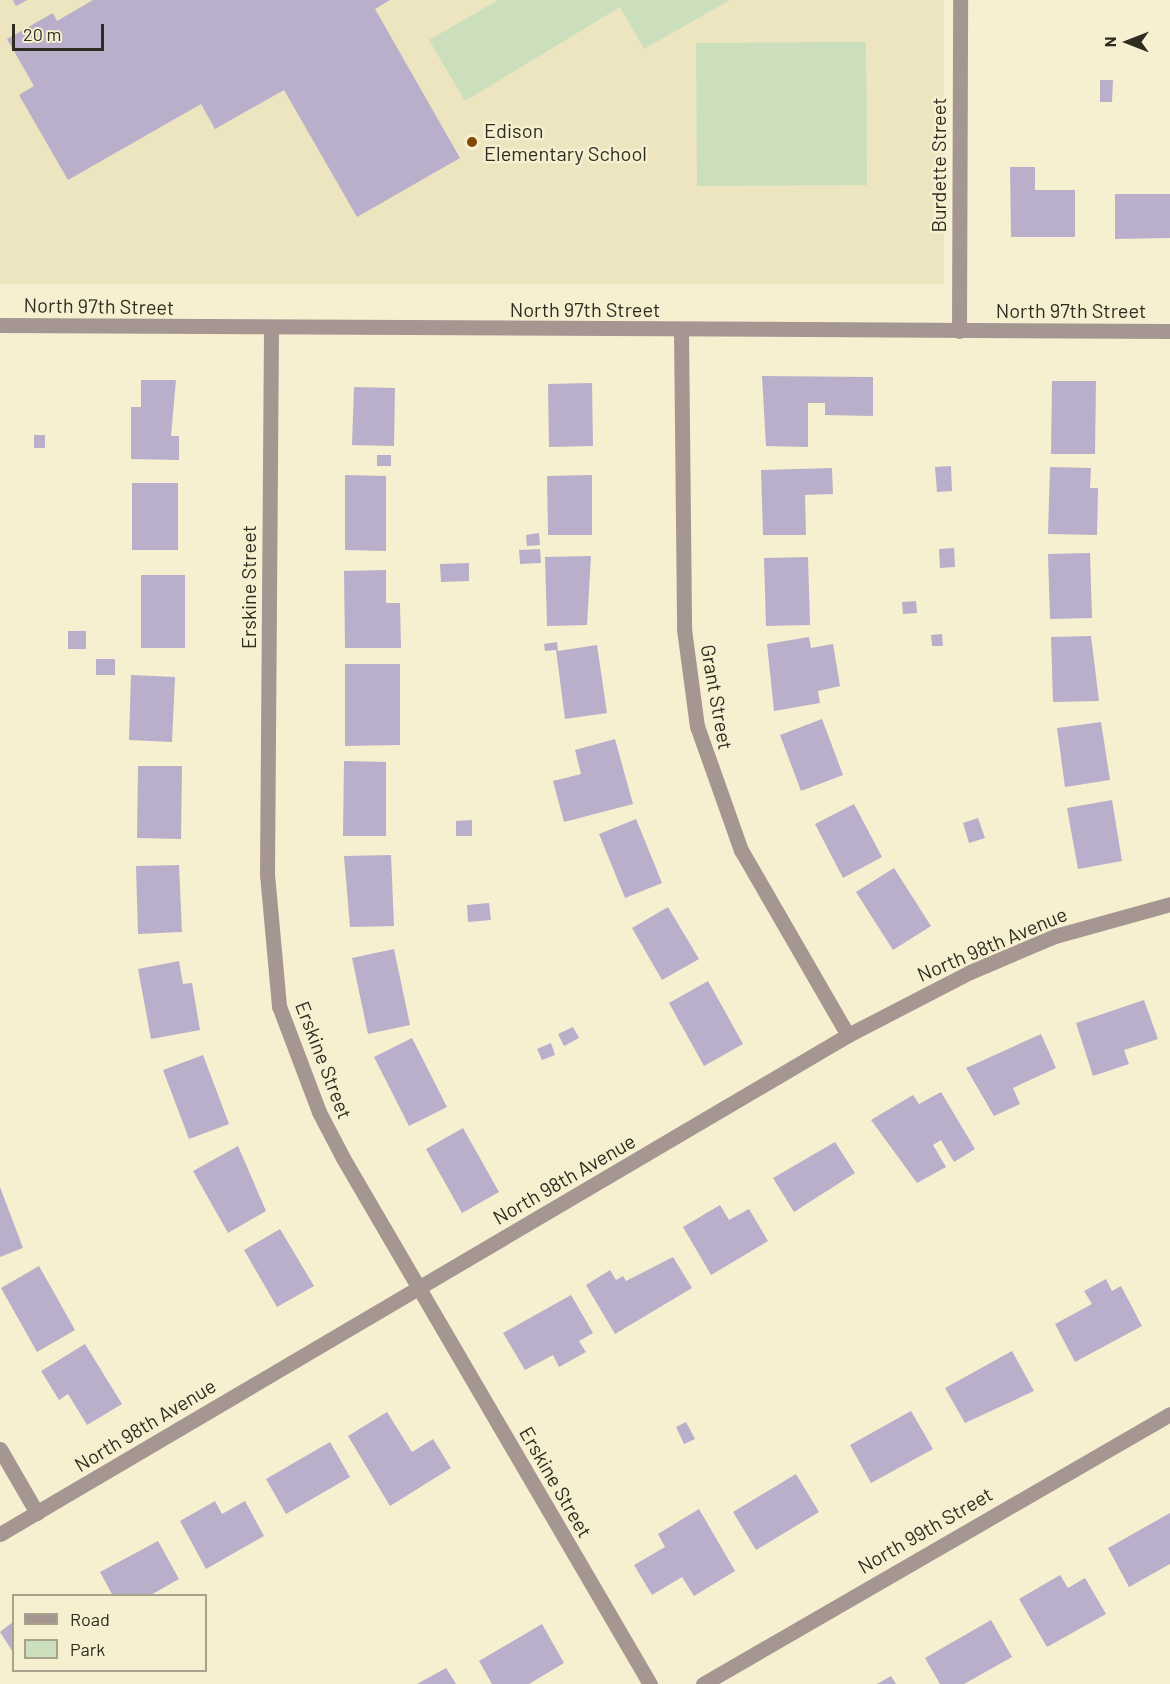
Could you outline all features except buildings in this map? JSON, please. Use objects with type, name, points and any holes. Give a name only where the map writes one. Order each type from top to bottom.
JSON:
[{"type":"street","name":"Burdette Street","points":[[959,331],[960,0]]},
{"type":"street","name":"North 97th Street","points":[[0,325],[271,329],[1170,331]]},
{"type":"street","name":"Erskine Street","points":[[271,329],[267,874],[272,975],[290,1040],[319,1113],[650,1684]]},
{"type":"street","name":"Grant Street","points":[[681,331],[684,629],[697,726],[741,850],[848,1035]]},
{"type":"street","name":"North 98th Avenue","points":[[0,1534],[848,1035],[970,972],[1055,936],[1170,904]]},
{"type":"street","name":"North 99th Street","points":[[703,1684],[1170,1414]]},
{"type":"street","points":[[0,1449],[37,1513]]},
{"type":"shaded area","name":"Edison Elementary School","points":[[0,0],[944,0],[944,284],[0,284]]},
{"type":"green space","points":[[498,0],[730,0],[644,49],[620,7],[465,101],[429,40]]},
{"type":"green space","points":[[866,42],[867,185],[697,186],[696,43]]},
{"type":"place","name":"Edison Elementary School","points":[[472,142]]}]
